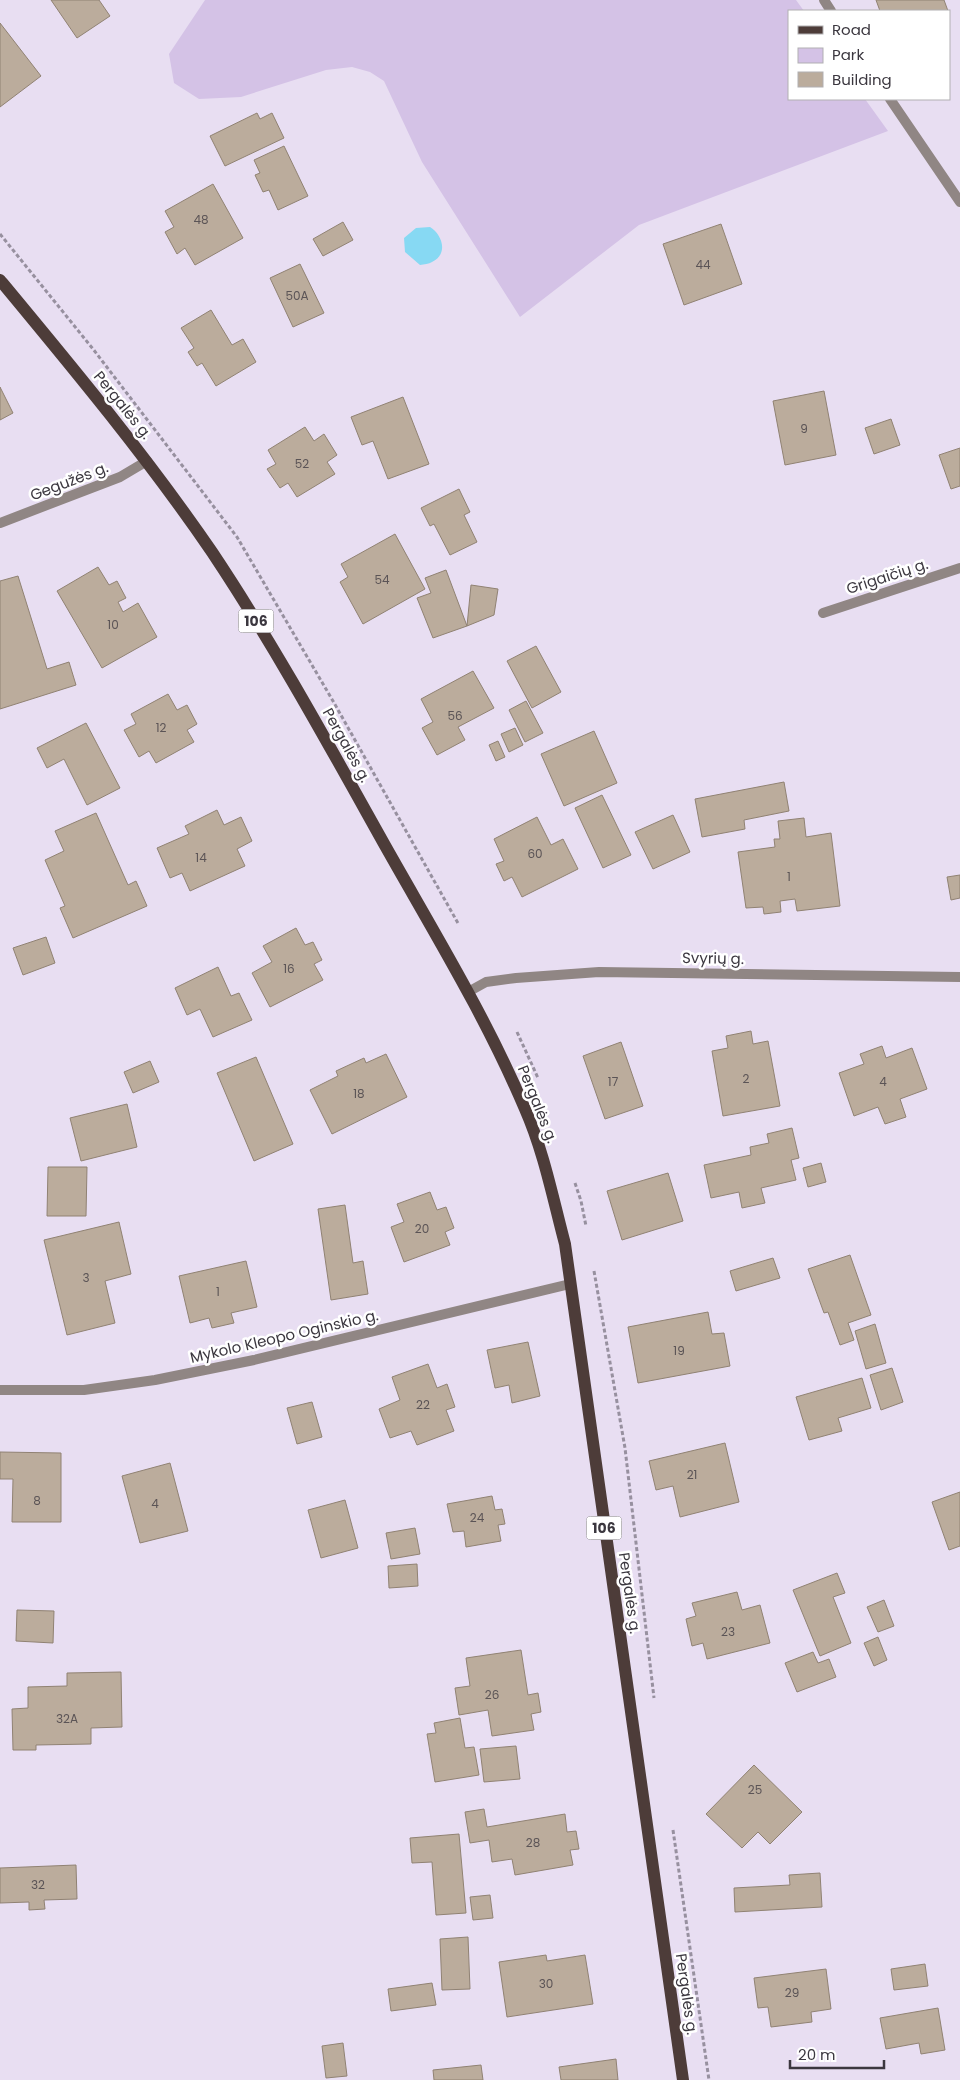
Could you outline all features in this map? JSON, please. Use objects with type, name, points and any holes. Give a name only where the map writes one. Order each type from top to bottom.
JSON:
[{"type":"main road","name":"Pergalės g.","points":[[0,280],[147,461],[211,552],[279,656],[468,992],[527,1112],[546,1170],[565,1244],[683,2080]]},
{"type":"street","points":[[891,100],[960,202]]},
{"type":"street","name":"Gegužės g.","points":[[0,523],[120,477],[147,461]]},
{"type":"street","name":"Grigaičių g.","points":[[823,612],[960,568]]},
{"type":"street","name":"Svyrių g.","points":[[468,992],[486,982],[599,972],[960,977]]},
{"type":"street","name":"Mykolo Kleopo Oginskio g.","points":[[0,1390],[84,1390],[155,1380],[254,1360],[570,1284]]},
{"type":"path","points":[[0,234],[93,349],[237,537],[338,710],[462,931]]},
{"type":"path","points":[[512,1024],[534,1066],[540,1084]]},
{"type":"path","points":[[572,1174],[582,1201],[586,1230]]},
{"type":"path","points":[[593,1268],[625,1448],[655,1702]]},
{"type":"path","points":[[673,1829],[709,2080]]},
{"type":"green space","points":[[205,0],[796,0],[803,10],[788,10],[788,100],[866,100],[888,131],[639,225],[520,317],[422,162],[384,81],[370,72],[352,67],[326,70],[241,97],[199,99],[174,83],[169,54]]},
{"type":"water","points":[[430,227],[438,234],[442,244],[441,254],[431,263],[420,265],[405,252],[404,238],[416,228]]},
{"type":"building","points":[[51,0],[99,0],[110,16],[77,38]]},
{"type":"building","points":[[876,0],[944,0],[948,10],[880,10]]},
{"type":"building","points":[[0,23],[41,76],[0,107]]},
{"type":"building","points":[[257,113],[260,119],[272,113],[284,138],[225,166],[210,136]]},
{"type":"building","points":[[284,146],[308,196],[278,210],[269,190],[263,192],[255,175],[260,173],[254,160]]},
{"type":"building","points":[[213,184],[243,238],[195,265],[185,248],[177,254],[165,232],[174,227],[165,211]]},
{"type":"building","points":[[343,222],[353,240],[323,256],[313,239]]},
{"type":"building","points":[[721,224],[742,284],[684,305],[663,244]]},
{"type":"building","points":[[300,264],[324,313],[293,327],[270,278]]},
{"type":"building","points":[[211,310],[232,345],[243,339],[256,362],[216,386],[202,363],[197,366],[188,352],[194,348],[181,328]]},
{"type":"building","points":[[0,387],[13,413],[0,420]]},
{"type":"building","points":[[824,391],[836,455],[785,465],[773,401]]},
{"type":"building","points":[[403,397],[429,464],[388,479],[373,441],[362,445],[351,417]]},
{"type":"building","points":[[891,419],[900,445],[874,454],[865,428]]},
{"type":"building","points":[[305,427],[314,441],[324,434],[337,455],[327,462],[335,474],[297,497],[288,483],[280,488],[267,469],[276,464],[268,450]]},
{"type":"building","points":[[960,448],[960,486],[951,489],[939,455]]},
{"type":"building","points":[[459,489],[470,512],[464,515],[477,542],[450,555],[434,524],[430,526],[421,508]]},
{"type":"building","points":[[395,534],[425,589],[363,624],[340,582],[348,577],[341,564]]},
{"type":"building","points":[[98,567],[109,585],[117,581],[126,598],[118,602],[123,612],[138,603],[157,637],[102,668],[57,591]]},
{"type":"building","points":[[446,570],[467,626],[433,638],[417,598],[431,593],[425,578]]},
{"type":"building","points":[[18,576],[47,669],[69,662],[76,685],[0,709],[0,581]]},
{"type":"building","points":[[471,585],[498,589],[494,615],[467,626]]},
{"type":"building","points":[[536,646],[561,692],[532,708],[507,661]]},
{"type":"building","points":[[473,671],[494,708],[458,727],[465,740],[437,755],[422,728],[433,722],[421,699]]},
{"type":"building","points":[[168,694],[177,710],[187,705],[197,724],[187,730],[194,742],[156,763],[149,751],[139,757],[124,730],[136,724],[131,714]]},
{"type":"building","points":[[526,701],[543,733],[525,742],[509,710]]},
{"type":"building","points":[[86,723],[120,788],[87,805],[64,759],[47,768],[37,748]]},
{"type":"building","points":[[515,728],[523,745],[509,752],[501,734]]},
{"type":"building","points":[[594,731],[617,783],[564,806],[541,754]]},
{"type":"building","points":[[498,741],[505,757],[496,761],[489,745]]},
{"type":"building","points":[[784,782],[789,811],[744,820],[745,829],[702,837],[695,799]]},
{"type":"building","points":[[602,795],[631,855],[603,868],[575,808]]},
{"type":"building","points":[[217,810],[224,825],[241,817],[252,841],[237,849],[245,866],[190,891],[182,873],[170,878],[157,848],[189,834],[185,826]]},
{"type":"building","points":[[96,813],[128,885],[136,881],[147,906],[73,938],[60,908],[65,906],[45,860],[64,851],[55,831]]},
{"type":"building","points":[[673,815],[690,852],[653,869],[635,832]]},
{"type":"building","points":[[537,817],[551,845],[563,839],[578,869],[522,897],[512,877],[504,881],[496,864],[504,861],[494,839]]},
{"type":"building","points":[[804,818],[806,837],[831,833],[840,906],[797,911],[795,899],[780,901],[781,912],[764,914],[763,907],[746,908],[738,852],[775,847],[774,839],[780,839],[778,821]]},
{"type":"building","points":[[960,875],[960,898],[951,900],[947,877]]},
{"type":"building","points":[[296,928],[305,945],[313,942],[322,960],[314,964],[323,980],[270,1007],[252,973],[272,962],[263,946]]},
{"type":"building","points":[[46,937],[55,963],[23,975],[13,948]]},
{"type":"building","points":[[218,967],[231,996],[239,993],[252,1020],[213,1037],[200,1009],[187,1015],[175,988]]},
{"type":"building","points":[[751,1031],[753,1044],[768,1041],[780,1106],[723,1116],[712,1051],[728,1048],[726,1036]]},
{"type":"building","points":[[621,1042],[643,1106],[605,1119],[583,1056]]},
{"type":"building","points":[[882,1046],[886,1058],[912,1048],[927,1089],[900,1099],[906,1117],[885,1124],[878,1107],[854,1116],[839,1073],[864,1064],[860,1054]]},
{"type":"building","points":[[386,1054],[407,1097],[332,1134],[310,1090],[338,1076],[336,1071],[364,1058],[366,1063]]},
{"type":"building","points":[[256,1057],[293,1144],[254,1161],[217,1073]]},
{"type":"building","points":[[150,1061],[159,1082],[133,1093],[124,1072]]},
{"type":"building","points":[[127,1104],[137,1147],[81,1161],[70,1118]]},
{"type":"building","points":[[792,1128],[799,1158],[791,1160],[796,1180],[761,1188],[765,1203],[742,1208],[739,1192],[711,1198],[704,1165],[751,1155],[750,1147],[769,1143],[767,1134]]},
{"type":"building","points":[[821,1163],[826,1182],[808,1187],[803,1168]]},
{"type":"building","points":[[48,1167],[87,1167],[86,1216],[47,1216]]},
{"type":"building","points":[[668,1173],[683,1221],[622,1240],[607,1191]]},
{"type":"building","points":[[430,1192],[437,1210],[446,1207],[454,1228],[445,1232],[450,1245],[404,1262],[391,1227],[404,1222],[397,1204]]},
{"type":"building","points":[[345,1205],[353,1263],[363,1261],[368,1294],[331,1300],[318,1209]]},
{"type":"building","points":[[119,1222],[131,1274],[105,1281],[115,1323],[67,1335],[44,1240]]},
{"type":"building","points":[[850,1255],[871,1315],[848,1323],[854,1340],[840,1345],[828,1312],[824,1313],[808,1269]]},
{"type":"building","points":[[773,1258],[780,1278],[736,1291],[730,1271]]},
{"type":"building","points":[[246,1261],[257,1307],[231,1313],[234,1323],[212,1328],[209,1318],[190,1323],[179,1276]]},
{"type":"building","points":[[708,1312],[712,1334],[724,1333],[730,1366],[638,1383],[628,1327]]},
{"type":"building","points":[[875,1324],[886,1363],[866,1369],[855,1331]]},
{"type":"building","points":[[528,1342],[540,1396],[512,1403],[509,1385],[495,1388],[487,1350]]},
{"type":"building","points":[[428,1364],[437,1388],[447,1384],[455,1407],[446,1410],[454,1431],[417,1445],[411,1431],[390,1438],[379,1409],[400,1400],[392,1377]]},
{"type":"building","points":[[892,1368],[903,1402],[881,1410],[870,1375]]},
{"type":"building","points":[[862,1378],[871,1408],[838,1418],[842,1431],[809,1440],[796,1397]]},
{"type":"building","points":[[312,1402],[322,1437],[297,1444],[287,1408]]},
{"type":"building","points":[[725,1443],[739,1502],[680,1517],[673,1486],[656,1490],[649,1461]]},
{"type":"building","points":[[0,1452],[61,1453],[61,1522],[12,1522],[13,1479],[0,1479]]},
{"type":"building","points":[[170,1463],[188,1531],[140,1543],[122,1476]]},
{"type":"building","points":[[960,1492],[960,1546],[949,1550],[932,1502]]},
{"type":"building","points":[[492,1496],[495,1510],[502,1509],[505,1524],[498,1525],[501,1541],[466,1547],[464,1531],[453,1532],[447,1504]]},
{"type":"building","points":[[345,1500],[358,1548],[321,1558],[308,1510]]},
{"type":"building","points":[[415,1528],[420,1554],[391,1559],[386,1533]]},
{"type":"building","points":[[417,1564],[418,1586],[389,1588],[388,1566]]},
{"type":"building","points":[[837,1573],[845,1593],[833,1597],[851,1643],[820,1656],[793,1590]]},
{"type":"building","points":[[737,1592],[742,1610],[760,1605],[770,1643],[707,1659],[703,1643],[692,1646],[686,1619],[696,1616],[692,1603]]},
{"type":"building","points":[[884,1600],[894,1626],[878,1632],[867,1607]]},
{"type":"building","points":[[17,1610],[54,1611],[53,1643],[16,1641]]},
{"type":"building","points":[[878,1637],[887,1660],[874,1666],[864,1643]]},
{"type":"building","points":[[521,1650],[528,1695],[538,1693],[541,1712],[531,1714],[534,1730],[492,1736],[488,1710],[459,1715],[455,1688],[470,1686],[466,1658]]},
{"type":"building","points":[[813,1652],[818,1663],[829,1659],[836,1677],[797,1692],[785,1663]]},
{"type":"building","points":[[121,1672],[122,1727],[91,1728],[91,1744],[36,1745],[36,1750],[13,1750],[12,1709],[28,1708],[28,1687],[67,1686],[67,1673]]},
{"type":"building","points":[[460,1718],[465,1748],[474,1747],[479,1775],[435,1782],[427,1734],[436,1733],[434,1723]]},
{"type":"building","points":[[516,1746],[520,1779],[484,1782],[480,1749]]},
{"type":"building","points":[[754,1765],[802,1812],[770,1844],[758,1832],[742,1848],[706,1814]]},
{"type":"building","points":[[484,1809],[487,1827],[565,1814],[567,1832],[576,1831],[579,1849],[570,1850],[573,1865],[515,1875],[512,1859],[492,1862],[489,1840],[470,1843],[465,1812]]},
{"type":"building","points":[[459,1834],[466,1913],[436,1915],[432,1862],[412,1863],[410,1838]]},
{"type":"building","points":[[76,1865],[77,1899],[44,1900],[45,1909],[29,1910],[29,1902],[0,1903],[0,1868]]},
{"type":"building","points":[[820,1873],[822,1907],[735,1912],[734,1888],[790,1885],[789,1875]]},
{"type":"building","points":[[490,1895],[493,1918],[473,1920],[470,1897]]},
{"type":"building","points":[[468,1937],[470,1989],[442,1990],[440,1939]]},
{"type":"building","points":[[546,1955],[547,1961],[585,1955],[593,2004],[507,2017],[499,1962]]},
{"type":"building","points":[[925,1964],[928,1986],[894,1990],[891,1969]]},
{"type":"building","points":[[826,1969],[831,2009],[811,2012],[812,2022],[771,2027],[768,2007],[758,2008],[754,1978]]},
{"type":"building","points":[[432,1983],[436,2005],[391,2011],[388,1989]]},
{"type":"building","points":[[938,2008],[945,2050],[921,2054],[919,2043],[886,2049],[880,2018]]},
{"type":"building","points":[[343,2043],[347,2076],[326,2078],[322,2046]]},
{"type":"building","points":[[616,2059],[618,2080],[561,2080],[559,2067]]},
{"type":"building","points":[[481,2065],[483,2080],[434,2080],[433,2070]]}]
